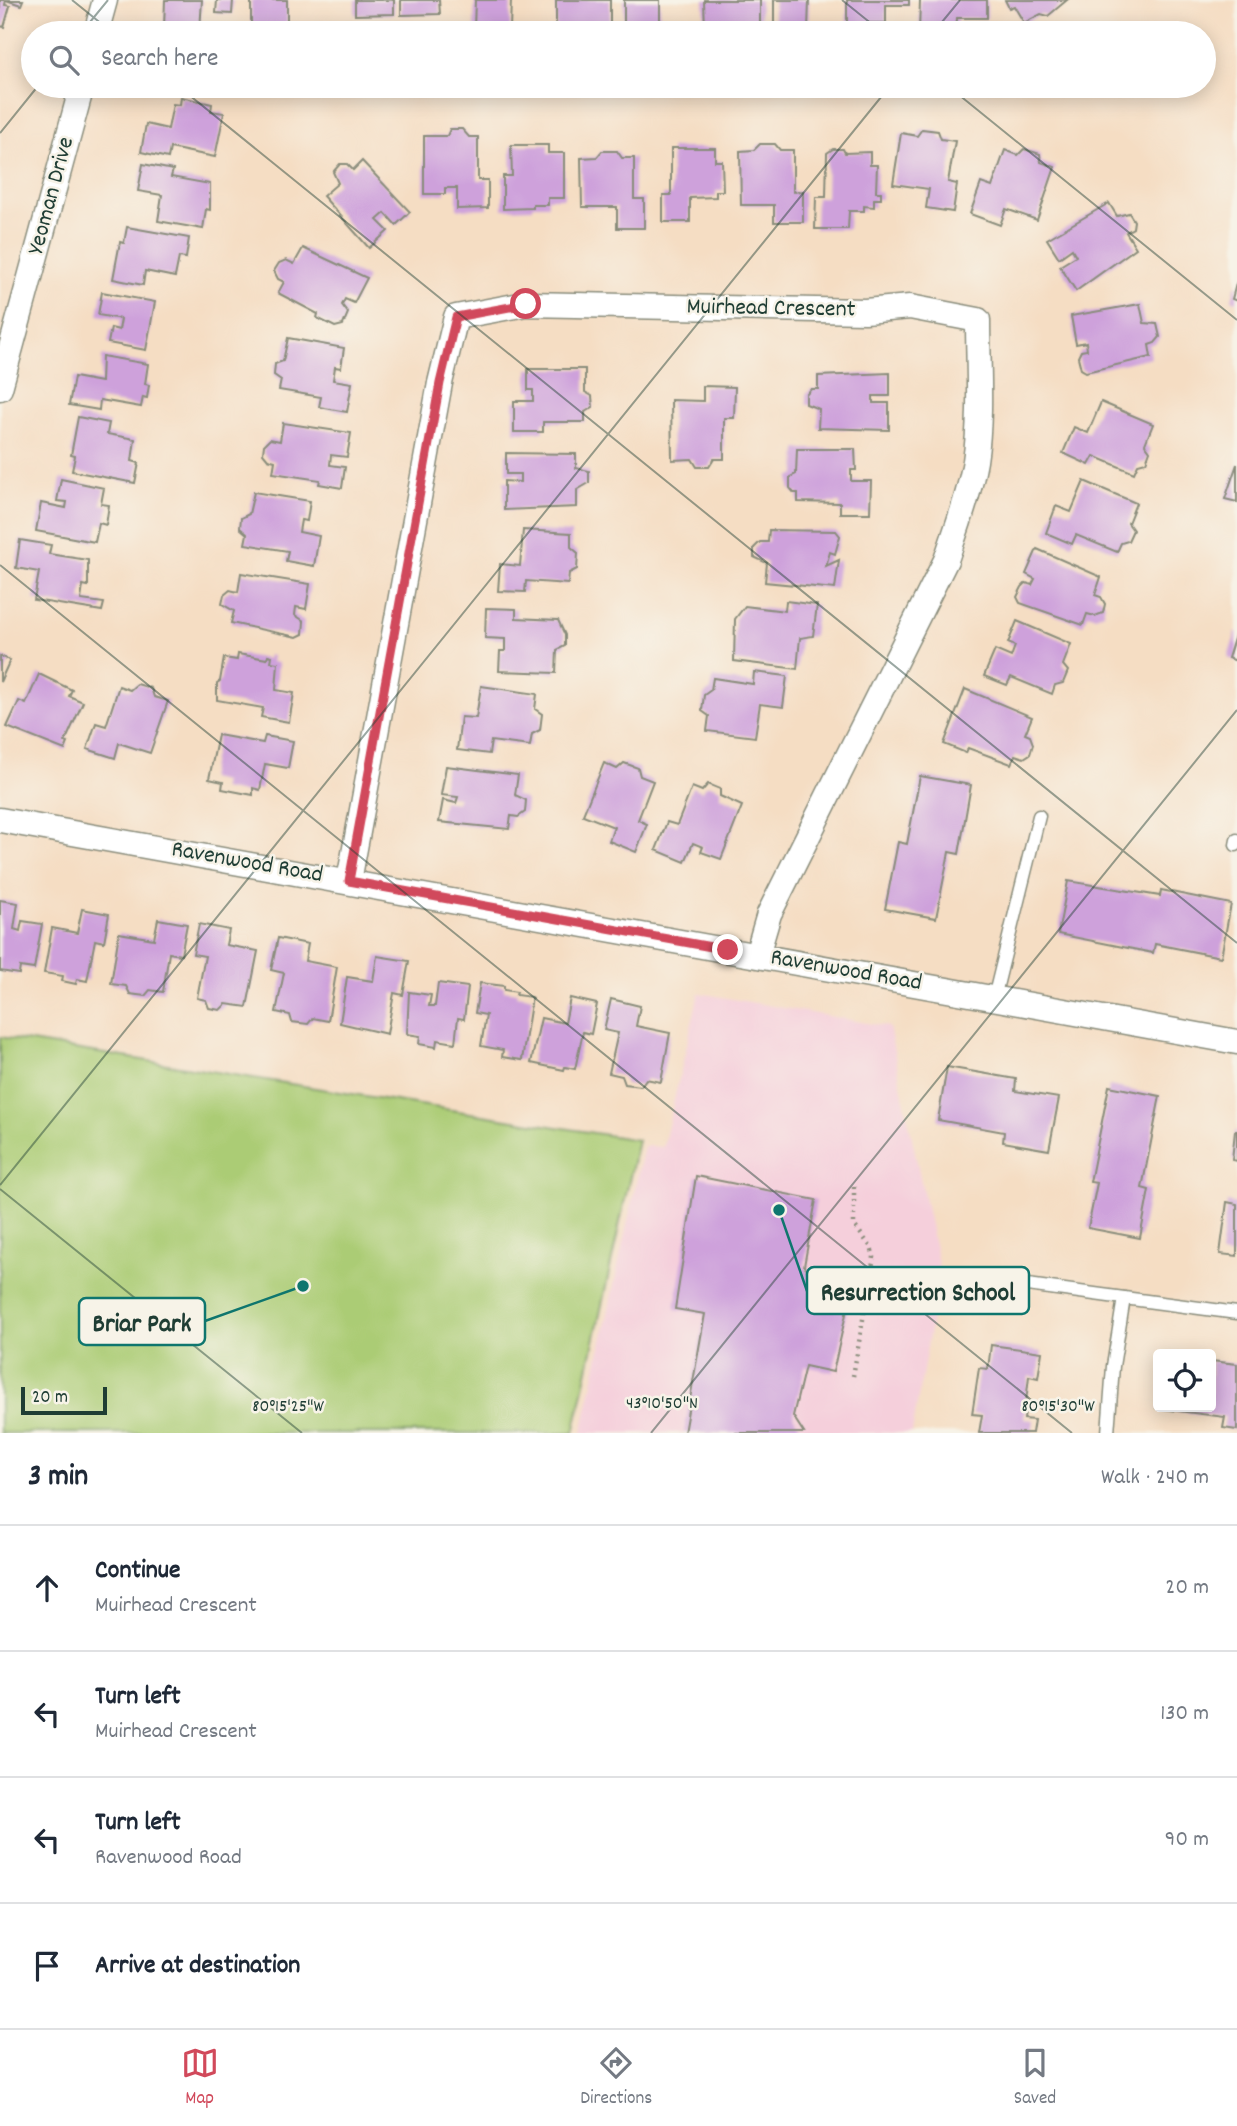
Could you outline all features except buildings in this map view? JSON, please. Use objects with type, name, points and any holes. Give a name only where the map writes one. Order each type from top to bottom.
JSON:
[{"type":"street","points":[[99,21],[105,0]]},
{"type":"street","name":"Yeoman Drive","points":[[0,388],[79,98]]},
{"type":"street","name":"Muirhead Crescent","points":[[349,881],[440,383],[456,317],[526,304],[865,311],[910,307],[978,320],[979,415],[975,461],[964,507],[946,560],[769,914],[757,955]]},
{"type":"street","name":"Ravenwood Road","points":[[0,820],[1237,1042]]},
{"type":"lane","points":[[994,998],[1039,816]]},
{"type":"lane","points":[[1005,1282],[1237,1313]]},
{"type":"lane","points":[[1108,1433],[1113,1366],[1124,1298]]},
{"type":"path","points":[[853,1376],[874,1257],[871,1247],[854,1225],[855,1182]]},
{"type":"shaded area","points":[[699,993],[889,1027],[940,1273],[912,1433],[582,1433],[644,1146],[663,1147]]},
{"type":"green space","points":[[0,1037],[638,1140],[574,1433],[0,1433]]},
{"type":"place","name":"Resurrection School","points":[[779,1210]]},
{"type":"place","name":"Briar Park","points":[[303,1286]]},
{"type":"route","points":[[526,304],[456,317],[440,383],[349,881],[728,950]]}]
